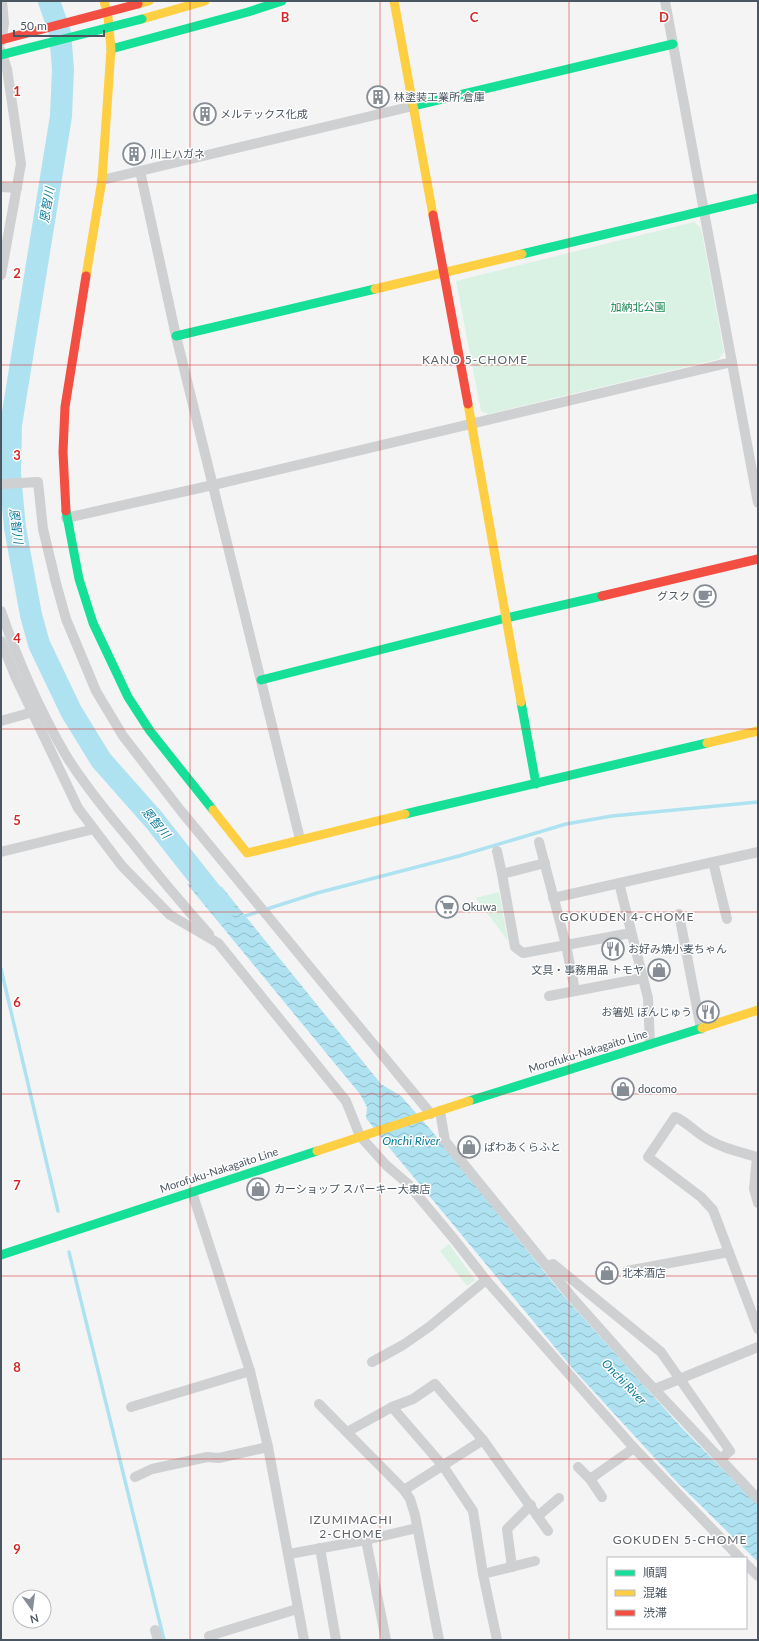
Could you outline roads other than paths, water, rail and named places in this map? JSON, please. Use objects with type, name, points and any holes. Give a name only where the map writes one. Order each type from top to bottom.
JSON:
[{"type":"street","points":[[2,1],[1,41],[149,1]]},
{"type":"street","points":[[104,1],[108,17],[111,49],[102,180],[65,408],[63,452],[66,518],[80,579],[93,623],[128,697],[150,731],[247,853],[300,839],[758,731]]},
{"type":"street","points":[[1,55],[142,19],[205,1]]},
{"type":"street","points":[[111,49],[248,12],[282,1]]},
{"type":"street","points":[[394,1],[443,274],[472,424],[536,784]]},
{"type":"street","points":[[665,1],[758,503]]},
{"type":"street","points":[[102,180],[673,44]]},
{"type":"street","points":[[1,50],[21,164],[1,275]]},
{"type":"street","points":[[140,171],[176,336],[300,839]]},
{"type":"street","points":[[1,187],[17,188]]},
{"type":"street","points":[[176,336],[705,212],[758,198]]},
{"type":"street","points":[[66,518],[213,485],[732,362]]},
{"type":"street","points":[[1,484],[38,482],[43,529],[66,619],[96,691],[123,736],[181,811],[432,1113],[445,1141],[547,1266],[642,1376],[655,1388],[720,1460],[758,1499]]},
{"type":"street","points":[[261,680],[506,618],[758,559]]},
{"type":"street","points":[[1,611],[12,643],[28,680],[67,756],[97,800],[182,904],[218,943],[346,1101],[360,1136],[386,1165],[408,1184],[486,1280],[634,1448],[739,1557]]},
{"type":"street","points":[[1,641],[16,678],[78,808],[122,866],[170,914],[218,943]]},
{"type":"street","points":[[1,721],[33,712]]},
{"type":"street","points":[[1,852],[94,829]]},
{"type":"street","points":[[539,842],[566,945],[575,991]]},
{"type":"street","points":[[497,851],[515,947],[523,954],[631,933]]},
{"type":"street","points":[[554,898],[758,852]]},
{"type":"street","points":[[713,862],[727,919]]},
{"type":"street","points":[[502,874],[545,863]]},
{"type":"street","points":[[619,883],[648,998],[650,1044]]},
{"type":"street","points":[[679,914],[701,1028]]},
{"type":"street","points":[[548,996],[643,978]]},
{"type":"street","name":"Morofuku-Nakagaito Line","points":[[1,1255],[360,1136],[758,1010]]},
{"type":"street","points":[[758,1203],[754,1189],[757,1156],[723,1148],[701,1135],[685,1121],[675,1117],[648,1157],[701,1197],[713,1210],[758,1329]]},
{"type":"street","points":[[192,1192],[250,1372],[268,1447],[304,1640]]},
{"type":"street","points":[[627,1271],[729,1252]]},
{"type":"street","points":[[547,1266],[553,1264],[661,1352],[730,1451],[720,1460]]},
{"type":"street","points":[[372,1362],[403,1345],[429,1327],[486,1280]]},
{"type":"street","points":[[655,1388],[681,1379],[758,1347]]},
{"type":"street","points":[[131,1407],[250,1372]]},
{"type":"street","points":[[347,1432],[392,1407],[413,1399],[435,1384],[484,1440],[548,1531]]},
{"type":"street","points":[[318,1404],[404,1490],[410,1499],[439,1640]]},
{"type":"street","points":[[392,1407],[443,1466],[473,1511],[497,1640]]},
{"type":"street","points":[[404,1490],[484,1440]]},
{"type":"street","points":[[135,1477],[152,1468],[207,1457],[219,1458],[268,1447]]},
{"type":"street","points":[[590,1480],[634,1448]]},
{"type":"street","points":[[578,1467],[590,1480],[602,1497]]},
{"type":"street","points":[[538,1516],[559,1498]]},
{"type":"street","points":[[512,1567],[507,1529],[531,1505]]},
{"type":"street","points":[[289,1554],[366,1540],[417,1528]]},
{"type":"street","points":[[366,1540],[386,1640]]},
{"type":"street","points":[[320,1548],[336,1640]]},
{"type":"street","points":[[484,1574],[535,1561]]},
{"type":"street","points":[[747,1565],[758,1576]]},
{"type":"street","points":[[209,1636],[297,1609]]},
{"type":"street","points":[[155,1630],[158,1640]]},
{"type":"water","name":"Onchi River","points":[[187,884],[222,887],[381,1084],[401,1096],[431,1130],[562,1294],[681,1427],[758,1505],[758,1562],[675,1480],[573,1369],[387,1145],[366,1118],[367,1107],[360,1094]]},
{"type":"waterway","name":"恩智川","points":[[49,1],[60,33],[63,69],[61,116],[11,425],[10,474],[15,528],[31,615],[39,644],[71,711],[101,760],[154,820],[224,909]]},
{"type":"waterway","points":[[242,917],[317,893],[459,856],[566,824],[612,816],[758,802]]},
{"type":"waterway","points":[[1,969],[58,1211]]},
{"type":"waterway","points":[[69,1252],[164,1640]]},
{"type":"place","name":"林塗装工業所 倉庫","points":[[378,97]]},
{"type":"place","name":"メルテックス化成","points":[[205,114]]},
{"type":"place","name":"川上ハガネ","points":[[134,154]]},
{"type":"place","name":"グスク","points":[[705,596]]},
{"type":"place","name":"Okuwa","points":[[447,907]]},
{"type":"place","name":"お好み焼小麦ちゃん","points":[[613,949]]},
{"type":"place","name":"文具・事務用品 トモヤ","points":[[659,970]]},
{"type":"place","name":"お箸処 ぼんじゅう","points":[[708,1012]]},
{"type":"place","name":"docomo","points":[[623,1089]]},
{"type":"place","name":"ぱわあくらふと","points":[[469,1147]]},
{"type":"place","name":"カーショップ スパーキー大東店","points":[[258,1189]]},
{"type":"place","name":"北本酒店","points":[[607,1273]]},
{"type":"district","name":"KANO 5-CHOME","points":[[475,360]]},
{"type":"district","name":"GOKUDEN 4-CHOME","points":[[627,917]]},
{"type":"district","name":"IZUMIMACHI 2-CHOME","points":[[351,1527]]},
{"type":"district","name":"GOKUDEN 5-CHOME","points":[[680,1540]]},
{"type":"park label","name":"加納北公園","points":[[638,307]]}]
